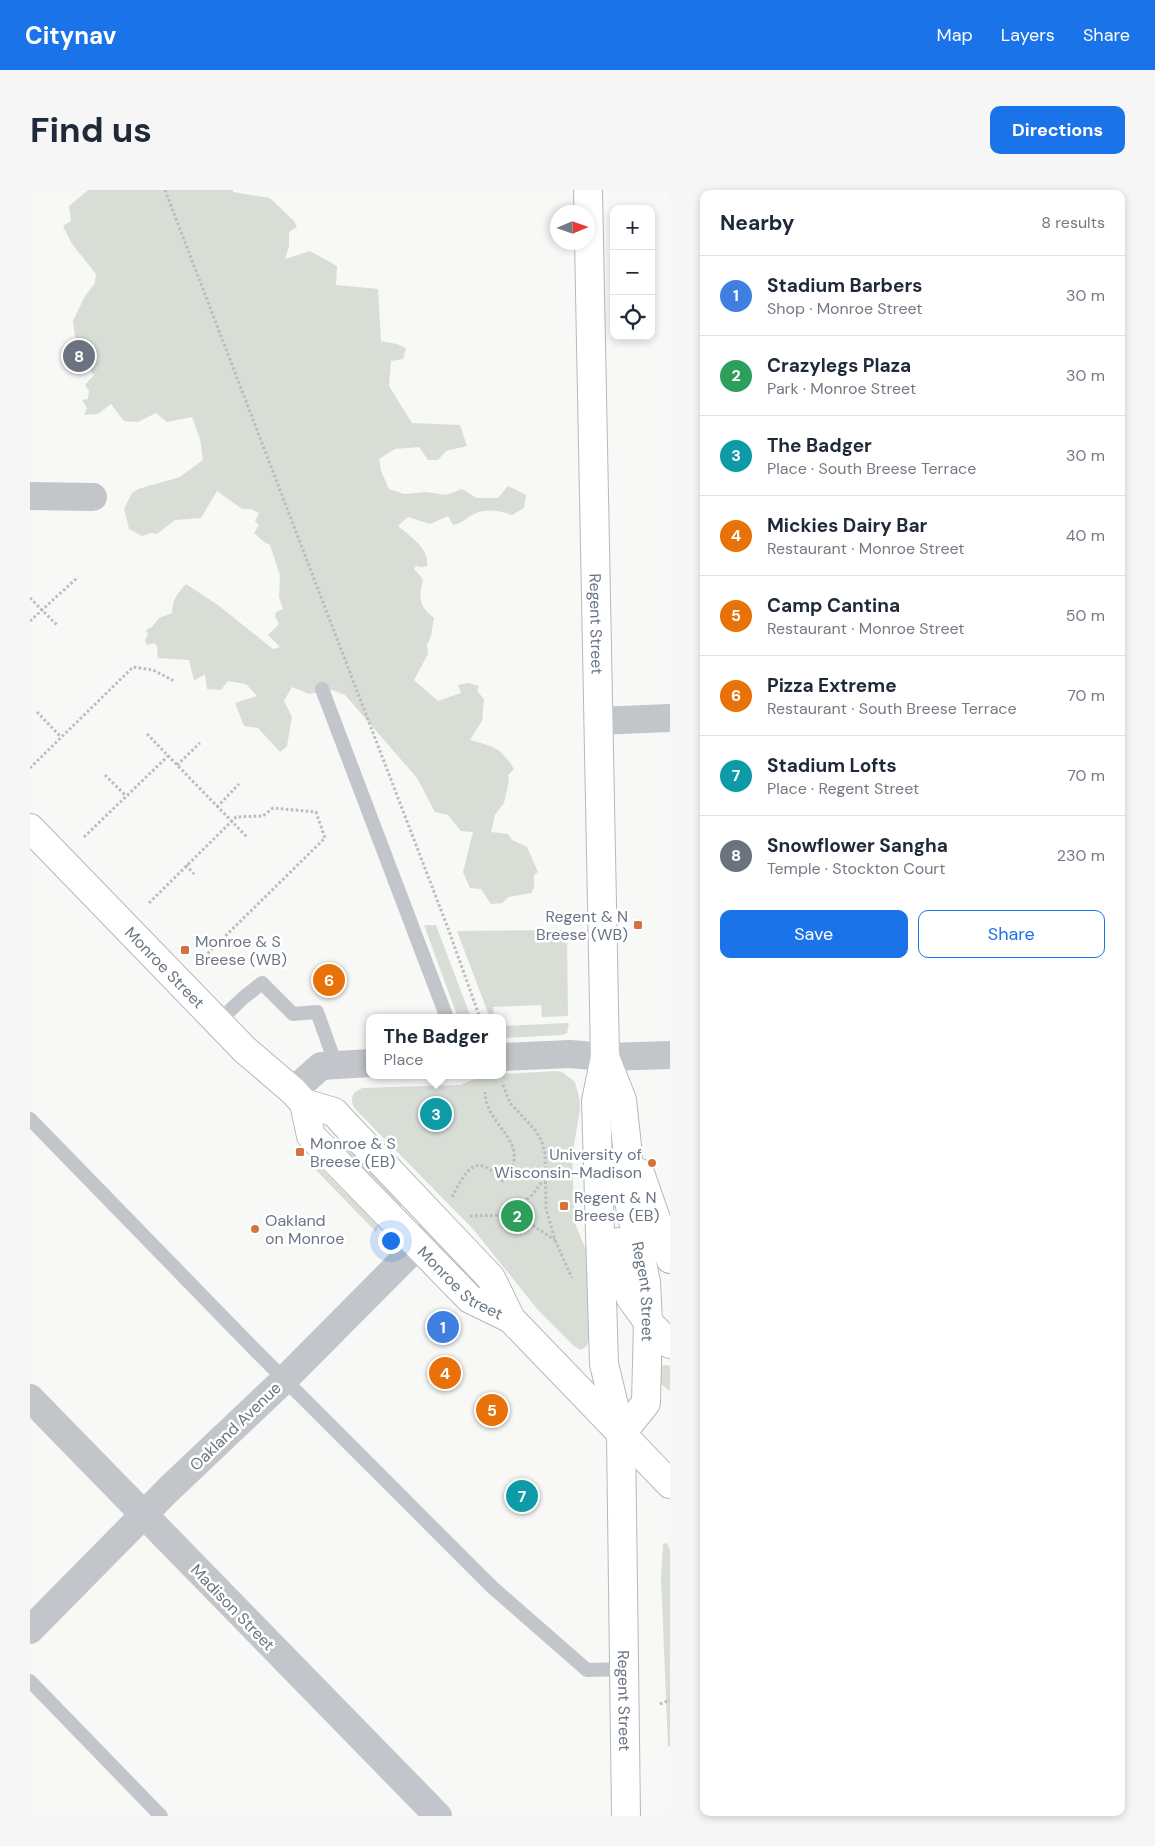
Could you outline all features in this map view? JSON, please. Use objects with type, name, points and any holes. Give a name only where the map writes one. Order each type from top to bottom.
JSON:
[{"type":"main road","name":"Regent Street","points":[[588,190],[605,1058],[596,1101],[604,1364],[621,1434],[626,1816]]},
{"type":"main road","name":"Monroe Street","points":[[30,828],[245,1050],[299,1097],[334,1112],[452,1222],[491,1278],[511,1319],[670,1484]]},
{"type":"main road","name":"Regent Street","points":[[605,1058],[622,1100],[628,1155],[623,1173],[646,1282],[648,1322],[646,1403],[621,1434]]},
{"type":"main road","name":"Monroe Street","points":[[299,1097],[311,1136],[470,1299],[511,1319]]},
{"type":"main road","points":[[628,1155],[640,1172],[670,1259]]},
{"type":"main road","points":[[600,1192],[615,1226],[630,1297],[648,1322],[670,1344]]},
{"type":"street","points":[[30,496],[92,497]]},
{"type":"street","points":[[598,721],[670,718]]},
{"type":"street","points":[[506,1069],[570,1054],[605,1058],[670,1055]]},
{"type":"street","points":[[299,1097],[321,1066],[366,1063]]},
{"type":"street","name":"Oakland Avenue","points":[[30,1630],[418,1245],[452,1222]]},
{"type":"street","name":"Madison Street","points":[[30,1398],[438,1816]]},
{"type":"lane","points":[[322,689],[446,1014]]},
{"type":"lane","points":[[218,1022],[262,983],[294,1014],[317,1012],[336,1065]]},
{"type":"lane","points":[[30,1119],[284,1380],[492,1587],[587,1670],[624,1669]]},
{"type":"lane","points":[[30,1681],[161,1816]]},
{"type":"path","points":[[165,190],[449,931],[479,1014]]},
{"type":"path","points":[[30,621],[78,577]]},
{"type":"path","points":[[30,598],[57,625]]},
{"type":"path","points":[[30,768],[133,667],[153,670],[174,681]]},
{"type":"path","points":[[37,712],[61,738]]},
{"type":"path","points":[[146,734],[247,837]]},
{"type":"path","points":[[177,765],[200,743]]},
{"type":"path","points":[[84,837],[168,756]]},
{"type":"path","points":[[105,775],[126,796]]},
{"type":"path","points":[[216,807],[239,784]]},
{"type":"path","points":[[149,903],[236,817],[264,816],[273,808],[316,812],[325,838],[203,958]]},
{"type":"path","points":[[186,865],[194,874]]},
{"type":"path","points":[[504,1079],[510,1103],[536,1131],[542,1142],[545,1154],[546,1208],[555,1240],[573,1281]]},
{"type":"path","points":[[452,1197],[465,1173],[470,1169],[476,1166],[483,1166],[490,1169],[503,1181],[515,1160],[513,1143],[489,1111],[485,1092]]},
{"type":"path","points":[[506,1215],[532,1195],[545,1178]]},
{"type":"path","points":[[452,1222],[470,1216],[506,1215],[526,1221],[555,1240]]},
{"type":"path","points":[[660,1704],[670,1700]]},
{"type":"shaded area","points":[[88,190],[233,190],[233,192],[270,198],[294,221],[297,227],[289,232],[289,246],[285,259],[310,251],[337,266],[336,285],[378,289],[381,341],[406,348],[403,359],[391,361],[389,386],[412,423],[460,425],[467,446],[446,451],[438,460],[428,460],[419,447],[395,449],[379,459],[381,471],[389,489],[404,494],[426,492],[446,495],[462,489],[477,498],[498,498],[508,486],[526,495],[524,508],[512,515],[496,511],[480,512],[453,525],[448,516],[430,524],[408,517],[398,526],[418,543],[425,554],[427,566],[416,566],[414,569],[423,579],[421,591],[422,605],[434,618],[431,636],[427,645],[428,654],[414,680],[438,701],[461,693],[458,685],[468,683],[479,686],[477,691],[484,699],[482,721],[470,740],[485,744],[501,752],[514,769],[508,775],[509,781],[504,803],[495,815],[491,832],[508,834],[512,840],[527,847],[538,872],[534,875],[534,888],[531,893],[509,897],[502,903],[491,904],[481,889],[470,888],[463,872],[473,832],[461,831],[448,815],[435,812],[417,778],[345,695],[332,690],[309,694],[292,687],[284,701],[292,717],[287,746],[280,752],[258,728],[244,726],[235,703],[257,696],[246,684],[228,681],[221,690],[207,689],[205,674],[194,681],[189,660],[158,658],[157,646],[154,643],[147,645],[145,641],[148,634],[146,630],[152,627],[159,618],[172,613],[176,597],[186,584],[218,605],[273,649],[280,647],[268,635],[279,624],[275,616],[276,612],[283,609],[279,597],[280,575],[270,545],[254,533],[259,525],[255,521],[259,513],[251,509],[242,509],[217,491],[201,518],[175,520],[157,534],[151,533],[142,536],[129,529],[124,509],[132,493],[138,489],[180,477],[203,460],[200,439],[192,417],[167,422],[156,413],[138,422],[124,421],[111,404],[98,414],[84,415],[87,408],[82,400],[88,399],[89,391],[85,385],[94,375],[87,367],[90,358],[75,337],[73,321],[85,296],[95,283],[96,274],[72,244],[63,226],[71,221],[69,206]]},
{"type":"shaded area","points":[[424,925],[436,925],[469,1014],[457,1014]]},
{"type":"shaded area","points":[[567,930],[568,1016],[542,1017],[541,1005],[493,1007],[494,1014],[488,1014],[457,931]]},
{"type":"shaded area","points":[[569,1023],[567,1033],[562,1035],[506,1038],[506,1026]]},
{"type":"shaded area","points":[[557,1071],[562,1072],[575,1082],[580,1109],[572,1157],[574,1207],[576,1226],[586,1250],[589,1336],[587,1346],[581,1350],[574,1346],[538,1310],[473,1229],[358,1112],[352,1101],[354,1093],[362,1088],[460,1085],[474,1079],[506,1079],[506,1074]]},
{"type":"shaded area","points":[[340,1136],[405,1202],[400,1207],[336,1141]]},
{"type":"shaded area","points":[[315,1162],[378,1226],[376,1232],[311,1165]]},
{"type":"shaded area","points":[[660,1366],[670,1366],[670,1391],[658,1382]]},
{"type":"shaded area","points":[[667,1543],[670,1550],[670,1746],[668,1747],[661,1577],[663,1544]]},
{"type":"place","name":"Snowflower Sangha","points":[[79,356]]},
{"type":"place","name":"Regent & N Breese (WB)","points":[[638,925]]},
{"type":"place","name":"Monroe & S Breese (WB)","points":[[185,950]]},
{"type":"place","name":"Pizza Extreme","points":[[329,980]]},
{"type":"place","name":"The Badger","points":[[436,1114]]},
{"type":"place","name":"Monroe & S Breese (EB)","points":[[300,1152]]},
{"type":"place","name":"University of Wisconsin-Madison","points":[[652,1163]]},
{"type":"place","name":"Regent & N Breese (EB)","points":[[564,1206]]},
{"type":"place","name":"Crazylegs Plaza","points":[[517,1216]]},
{"type":"place","name":"Oakland on Monroe","points":[[255,1229]]},
{"type":"place","name":"Stadium Barbers","points":[[443,1327]]},
{"type":"place","name":"Mickies Dairy Bar","points":[[445,1373]]},
{"type":"place","name":"Camp Cantina","points":[[492,1410]]},
{"type":"place","name":"Stadium Lofts","points":[[522,1496]]}]
